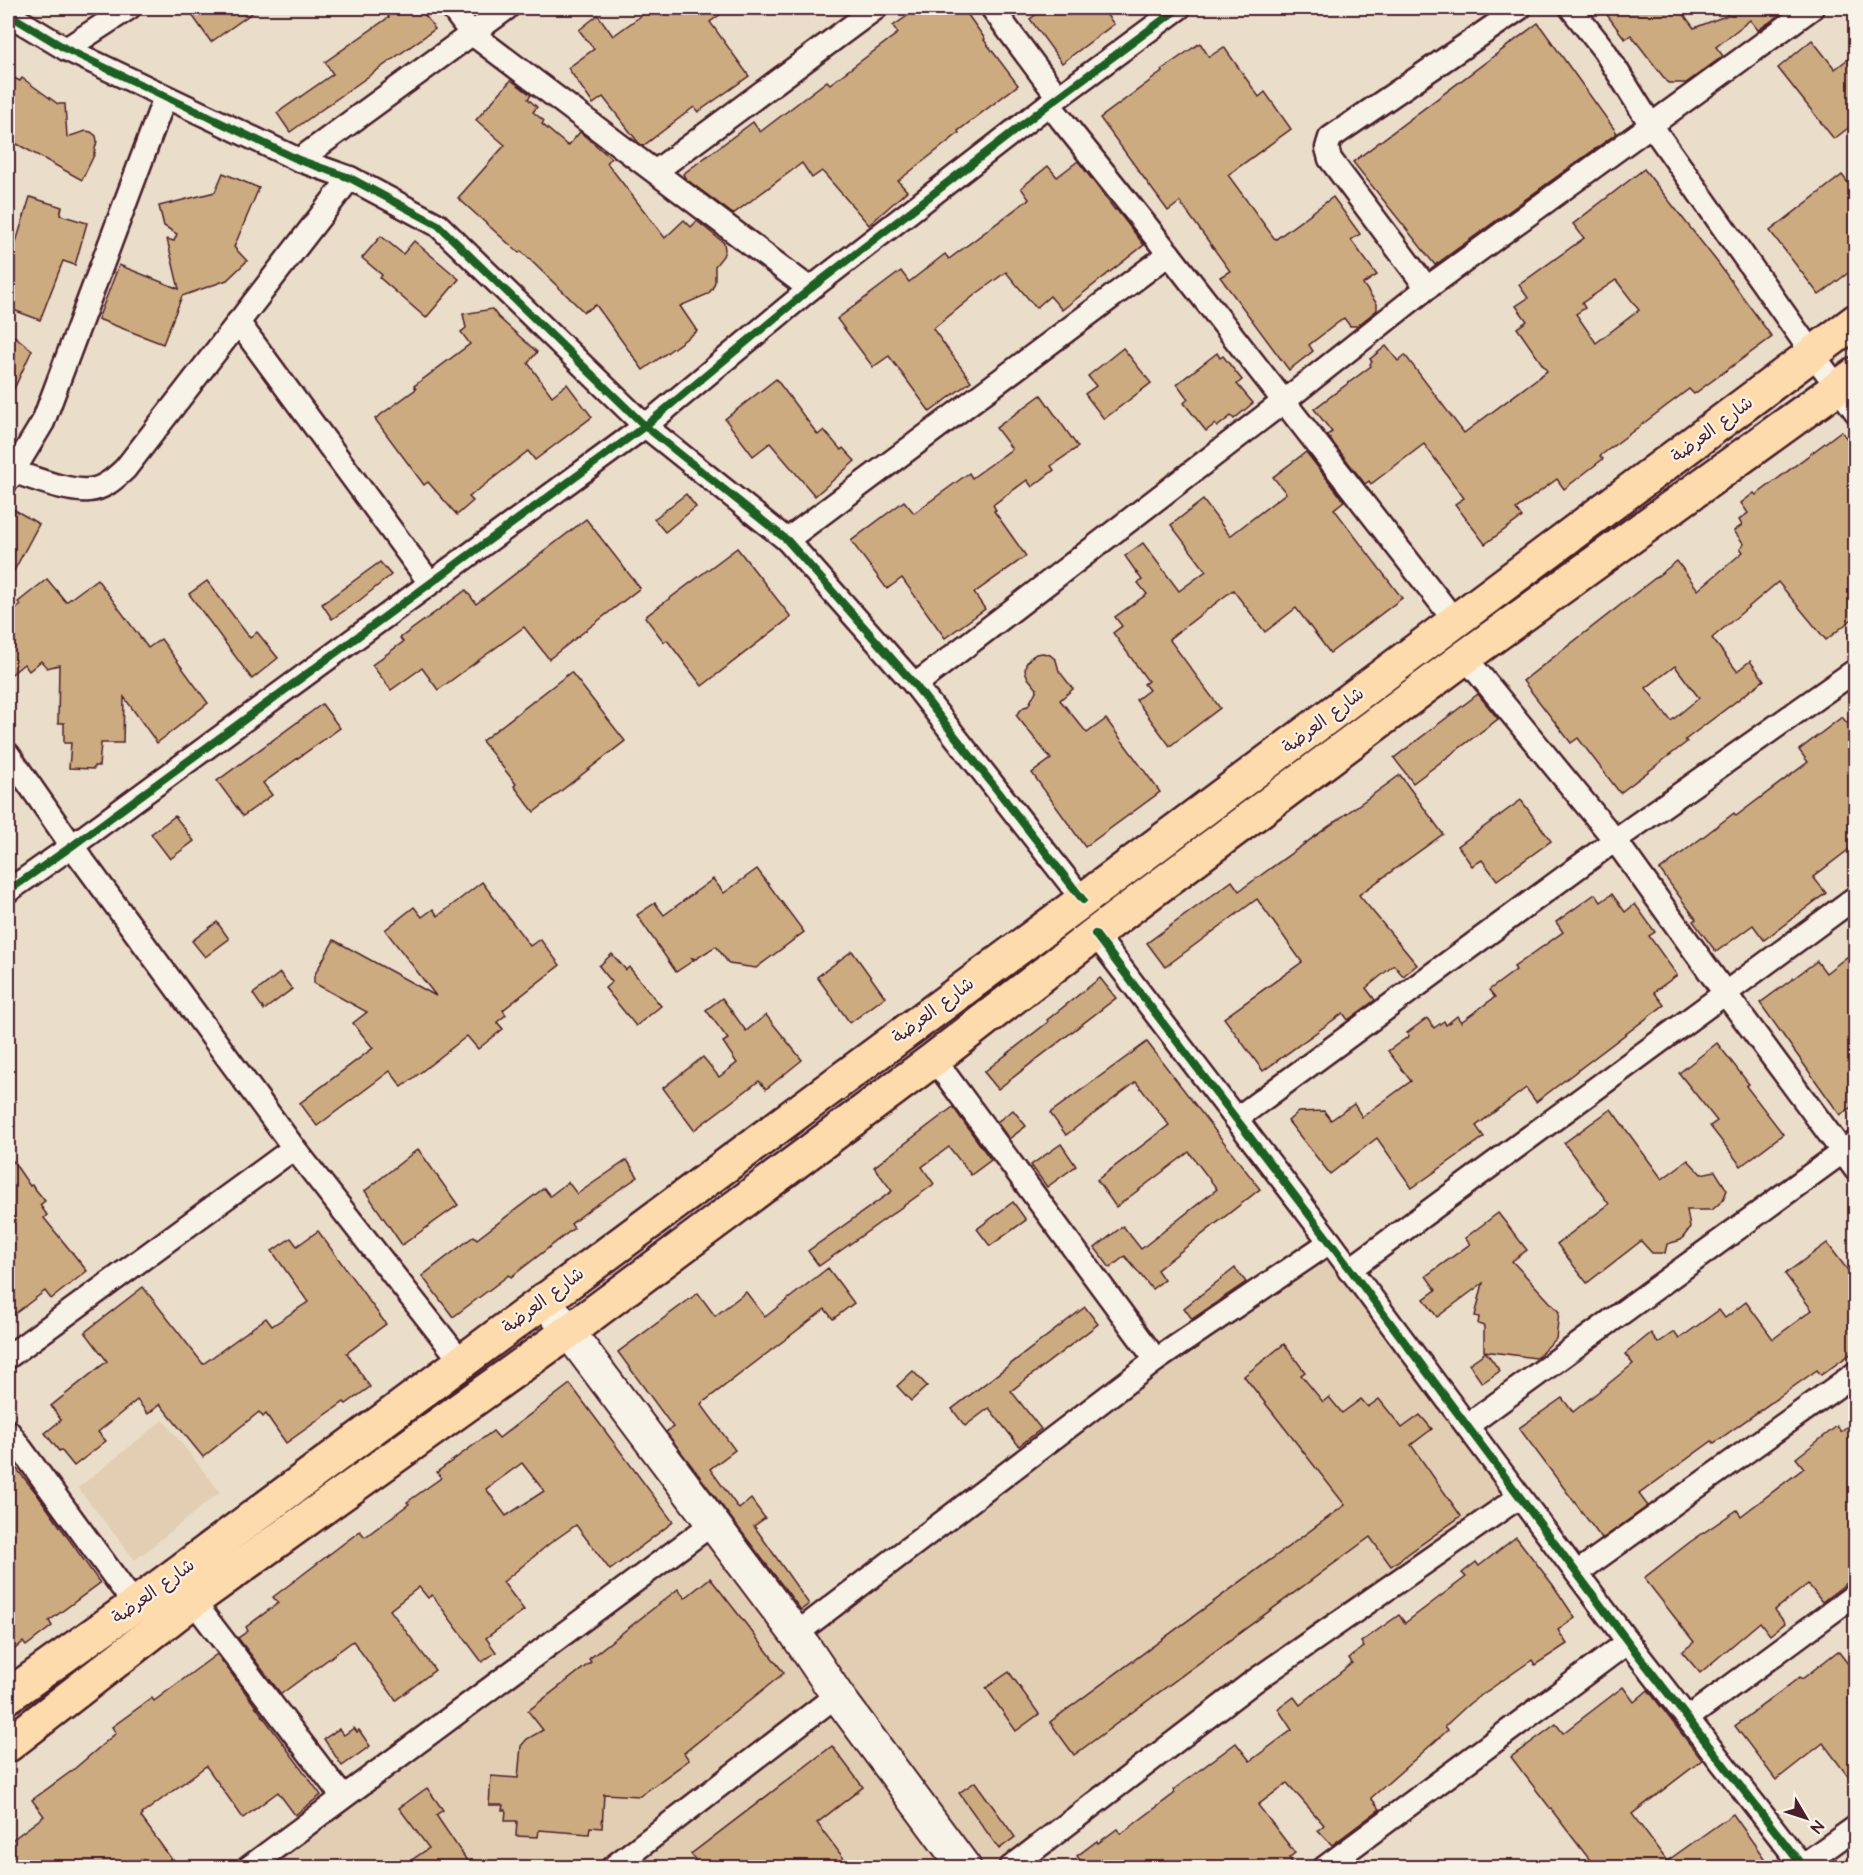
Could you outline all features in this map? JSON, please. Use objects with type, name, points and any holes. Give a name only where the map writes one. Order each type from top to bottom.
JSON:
[{"type":"main road","name":"شارع العرضة","points":[[8,1696],[135,1605],[1083,900],[1856,321]]},
{"type":"main road","name":"شارع العرضة","points":[[8,1745],[193,1601],[568,1332],[934,1059],[1095,934],[1465,657],[1595,562],[1849,391]]},
{"type":"main road","points":[[1573,533],[1595,562]]},
{"type":"street","points":[[66,49],[129,8]]},
{"type":"street","points":[[452,8],[471,33],[810,289]]},
{"type":"street","points":[[299,160],[507,8]]},
{"type":"street","points":[[656,171],[876,8]]},
{"type":"street","points":[[992,8],[1054,101],[1169,254],[1455,621]]},
{"type":"street","points":[[8,891],[645,426],[810,289],[1179,8]]},
{"type":"street","points":[[1427,288],[1330,159],[1328,148],[1330,138],[1520,8]]},
{"type":"street","points":[[1570,8],[1604,50],[1651,125],[1812,353],[1849,391]]},
{"type":"street","points":[[915,685],[1283,402],[1427,288],[1812,8]]},
{"type":"street","points":[[8,14],[66,49],[299,160],[350,178],[438,225],[645,426],[788,540],[915,685],[1083,900]]},
{"type":"street","points":[[165,97],[43,422],[10,475],[90,490],[109,483],[125,469],[350,178]]},
{"type":"street","points":[[788,540],[1169,254]]},
{"type":"street","points":[[238,322],[430,583]]},
{"type":"street","points":[[1465,657],[1615,840],[1725,993],[1851,1155],[1467,1425]]},
{"type":"street","points":[[1236,1119],[1615,840],[1856,670]]},
{"type":"street","points":[[8,754],[72,846],[294,1148],[461,1361]]},
{"type":"street","points":[[1349,1270],[1856,897]]},
{"type":"street","points":[[1095,934],[1330,1242],[1628,1642],[1802,1867],[1856,1827]]},
{"type":"street","points":[[934,1059],[1156,1360]]},
{"type":"street","points":[[8,1358],[294,1148]]},
{"type":"street","points":[[796,1634],[1156,1360],[1330,1242]]},
{"type":"street","points":[[544,1299],[796,1634],[837,1695],[965,1868]]},
{"type":"street","points":[[1578,1572],[1856,1373]]},
{"type":"street","points":[[8,1431],[135,1605]]},
{"type":"street","points":[[1010,1868],[1253,1682],[1520,1497]]},
{"type":"street","points":[[248,1868],[342,1796],[712,1524]]},
{"type":"street","points":[[1688,1718],[1856,1594]]},
{"type":"street","points":[[193,1601],[342,1796]]},
{"type":"street","points":[[1324,1868],[1628,1642]]},
{"type":"street","points":[[612,1868],[837,1695]]},
{"type":"shaded area","points":[[1330,1242],[1519,1497],[1030,1867],[251,1868],[712,1524],[796,1634]]},
{"type":"shaded area","points":[[163,1420],[220,1492],[135,1560],[78,1488]]},
{"type":"building","points":[[203,8],[259,8],[211,42],[192,15]]},
{"type":"building","points":[[383,8],[420,8],[435,29],[290,132],[277,113],[333,74],[325,62],[389,17]]},
{"type":"building","points":[[652,8],[729,8],[710,22],[749,76],[698,112],[694,107],[643,146],[603,97],[593,104],[568,68],[594,49],[579,30],[598,15],[613,36]]},
{"type":"building","points":[[919,8],[963,8],[1018,85],[898,181],[907,191],[869,225],[822,171],[812,178],[802,163],[733,214],[686,179],[683,174],[753,122],[760,132],[827,81],[830,84],[898,33],[893,26]]},
{"type":"building","points":[[1045,8],[1101,8],[1114,24],[1062,63],[1030,19]]},
{"type":"building","points":[[1617,8],[1679,8],[1694,28],[1728,15],[1722,8],[1790,8],[1758,30],[1750,20],[1716,47],[1723,56],[1686,83],[1668,83],[1631,35],[1625,39],[1607,15]]},
{"type":"building","points":[[1538,23],[1617,133],[1435,265],[1353,162]]},
{"type":"building","points":[[1812,40],[1835,69],[1856,53],[1856,122],[1834,139],[1778,68]]},
{"type":"building","points":[[1200,43],[1209,57],[1224,47],[1259,97],[1265,92],[1291,129],[1228,175],[1274,238],[1276,239],[1333,197],[1360,234],[1351,240],[1377,275],[1363,284],[1377,304],[1377,310],[1357,326],[1350,326],[1344,318],[1309,345],[1313,351],[1289,370],[1220,277],[1230,271],[1180,202],[1168,211],[1100,118],[1162,72],[1161,70]]},
{"type":"building","points":[[8,75],[20,81],[22,78],[58,104],[65,104],[67,137],[86,131],[96,136],[95,153],[82,180],[8,139]]},
{"type":"building","points":[[511,80],[531,95],[528,99],[537,107],[533,112],[544,121],[542,124],[568,146],[580,132],[611,158],[607,163],[665,238],[684,220],[691,227],[697,221],[724,243],[723,256],[715,266],[715,282],[712,289],[708,294],[680,306],[697,331],[643,370],[596,305],[584,312],[521,251],[519,253],[458,198],[505,145],[476,120]]},
{"type":"building","points":[[1078,161],[1144,245],[1062,310],[1050,296],[1036,308],[1006,272],[976,294],[933,329],[971,381],[930,412],[889,356],[873,367],[837,319],[901,271],[909,282],[945,254],[949,259],[1029,199],[1021,188],[1048,166],[1057,177]]},
{"type":"building","points":[[1644,169],[1718,263],[1772,337],[1694,394],[1689,389],[1600,456],[1603,459],[1564,489],[1557,479],[1516,509],[1522,517],[1485,544],[1455,504],[1464,498],[1424,444],[1371,484],[1369,481],[1365,484],[1327,435],[1332,432],[1314,409],[1371,366],[1370,359],[1386,346],[1398,361],[1405,355],[1464,433],[1547,371],[1517,328],[1527,321],[1516,306],[1528,298],[1519,285],[1584,238],[1573,224]],"holes":[[[1616,280],[1639,310],[1596,343],[1576,314],[1585,308],[1582,303]]]},
{"type":"building","points":[[223,173],[259,188],[234,247],[247,261],[227,280],[182,296],[163,344],[98,319],[119,265],[179,289],[167,239],[174,241],[177,234],[164,226],[159,206],[215,192]]},
{"type":"building","points":[[1842,175],[1856,193],[1856,267],[1819,295],[1770,231]]},
{"type":"building","points":[[30,197],[62,207],[60,215],[87,223],[75,265],[63,261],[40,320],[8,308],[8,253],[12,255]]},
{"type":"building","points":[[381,236],[403,254],[414,241],[459,279],[426,318],[380,278],[382,275],[362,258]]},
{"type":"building","points":[[492,309],[537,352],[528,363],[552,396],[567,384],[592,417],[535,460],[528,451],[469,497],[473,501],[457,515],[428,482],[424,485],[375,419],[416,389],[414,386],[470,344],[461,332],[466,328],[463,314]]},
{"type":"building","points":[[8,331],[32,350],[8,402]]},
{"type":"building","points":[[1123,348],[1151,383],[1104,419],[1085,394],[1096,386],[1088,376]]},
{"type":"building","points":[[1217,353],[1220,358],[1223,356],[1242,380],[1237,384],[1253,403],[1234,419],[1231,416],[1217,427],[1215,424],[1206,431],[1184,403],[1188,399],[1177,384]]},
{"type":"building","points":[[776,379],[818,435],[824,430],[841,450],[843,448],[855,461],[815,496],[770,443],[753,456],[725,419]]},
{"type":"building","points":[[1041,395],[1078,447],[1051,466],[1054,470],[1032,487],[1027,480],[993,505],[996,510],[994,511],[1026,556],[974,593],[985,609],[945,638],[902,578],[887,589],[851,541],[904,501],[914,513],[969,473],[972,478],[1012,449],[996,428]]},
{"type":"building","points":[[1841,431],[1856,450],[1856,616],[1826,640],[1778,582],[1712,638],[1737,671],[1750,661],[1764,680],[1620,793],[1578,738],[1571,743],[1523,681],[1677,561],[1698,590],[1743,552],[1740,548],[1744,544],[1734,531],[1742,525],[1739,520],[1748,513],[1741,503],[1754,493],[1756,495]],"holes":[[[1675,666],[1699,698],[1671,721],[1646,688]]]},
{"type":"building","points":[[1306,452],[1344,501],[1334,509],[1402,598],[1330,653],[1296,608],[1265,632],[1233,590],[1169,639],[1220,708],[1170,746],[1136,700],[1149,690],[1144,684],[1148,681],[1113,633],[1122,626],[1115,617],[1147,594],[1138,583],[1142,580],[1125,556],[1143,543],[1179,591],[1206,571],[1171,525],[1203,500],[1230,536],[1286,493],[1273,477]]},
{"type":"building","points":[[686,494],[696,507],[665,532],[654,519]]},
{"type":"building","points":[[8,506],[39,524],[8,582]]},
{"type":"building","points":[[586,519],[640,588],[549,659],[524,627],[438,690],[422,668],[391,690],[372,665],[403,642],[400,638],[466,590],[476,604]]},
{"type":"building","points":[[737,548],[791,617],[702,686],[667,640],[664,642],[645,617]]},
{"type":"building","points":[[380,562],[391,575],[332,619],[322,604]]},
{"type":"building","points":[[47,579],[66,602],[97,579],[148,648],[161,639],[208,703],[157,743],[124,697],[123,743],[101,743],[99,766],[94,766],[94,769],[69,768],[71,743],[64,743],[64,723],[58,723],[59,665],[47,668],[41,661],[29,671],[24,664],[8,677],[8,616],[21,605],[18,602]]},
{"type":"building","points":[[207,581],[250,638],[257,632],[278,658],[252,679],[189,594]]},
{"type":"building","points":[[1043,653],[1056,660],[1059,671],[1073,689],[1060,700],[1087,733],[1106,719],[1160,792],[1085,847],[1032,773],[1051,759],[1016,715],[1028,706],[1037,689],[1028,678],[1025,671],[1026,664],[1036,654]]},
{"type":"building","points":[[571,672],[625,741],[534,812],[514,786],[516,784],[482,741]]},
{"type":"building","points":[[1478,694],[1498,719],[1413,783],[1394,758]]},
{"type":"building","points":[[322,704],[340,728],[263,783],[272,795],[243,816],[217,781]]},
{"type":"building","points":[[1856,716],[1856,844],[1813,877],[1826,893],[1764,940],[1753,925],[1716,952],[1693,921],[1696,919],[1660,870],[1734,813],[1736,816],[1808,762],[1799,750],[1842,717],[1847,723]]},
{"type":"building","points":[[1400,775],[1443,834],[1359,895],[1417,965],[1403,976],[1394,965],[1366,988],[1375,1000],[1348,1020],[1343,1013],[1263,1071],[1224,1018],[1302,962],[1257,899],[1165,967],[1147,943],[1232,881],[1239,891]]},
{"type":"building","points":[[1521,800],[1551,841],[1497,880],[1482,860],[1472,866],[1458,846]]},
{"type":"building","points":[[175,816],[194,841],[170,859],[151,834]]},
{"type":"building","points":[[757,869],[804,932],[756,968],[729,964],[716,946],[696,959],[692,958],[694,960],[676,972],[637,915],[655,903],[664,915],[713,879],[724,893]]},
{"type":"building","points":[[482,882],[530,946],[540,939],[560,965],[503,1010],[506,1015],[497,1022],[503,1029],[478,1049],[467,1036],[402,1087],[390,1071],[317,1126],[300,1103],[373,1048],[353,1023],[367,1012],[314,983],[314,976],[334,940],[436,996],[385,930],[414,907],[422,917],[433,909],[438,916]]},
{"type":"building","points":[[1595,894],[1601,902],[1612,894],[1625,912],[1635,904],[1655,932],[1649,936],[1677,975],[1654,992],[1664,1005],[1536,1102],[1526,1088],[1476,1126],[1484,1137],[1412,1188],[1377,1138],[1330,1174],[1288,1121],[1298,1112],[1324,1111],[1331,1120],[1354,1104],[1362,1117],[1411,1081],[1388,1051],[1409,1036],[1407,1033],[1427,1018],[1434,1028],[1444,1021],[1446,1025],[1457,1016],[1461,1022],[1495,997],[1489,990],[1516,970],[1514,967],[1563,932],[1556,922]]},
{"type":"building","points":[[217,922],[229,939],[205,957],[192,941]]},
{"type":"building","points":[[1856,950],[1856,1105],[1840,1115],[1760,1003],[1817,961],[1826,973]]},
{"type":"building","points":[[852,951],[885,997],[850,1023],[817,977]]},
{"type":"building","points":[[612,954],[626,970],[629,967],[661,1006],[636,1026],[605,988],[612,982],[599,966]]},
{"type":"building","points":[[280,973],[292,989],[264,1010],[253,994]]},
{"type":"building","points":[[1100,978],[1116,998],[998,1089],[984,1072]]},
{"type":"building","points":[[722,998],[746,1031],[766,1015],[802,1060],[766,1089],[759,1081],[694,1130],[663,1088],[703,1057],[719,1077],[737,1063],[723,1042],[728,1039],[706,1010]]},
{"type":"building","points":[[1147,1042],[1260,1189],[1157,1270],[1164,1280],[1152,1289],[1125,1256],[1110,1268],[1095,1248],[1123,1226],[1141,1249],[1217,1189],[1189,1152],[1116,1207],[1097,1180],[1169,1125],[1136,1082],[1066,1135],[1050,1113]]},
{"type":"building","points":[[1717,1043],[1749,1084],[1746,1086],[1783,1134],[1741,1166],[1710,1126],[1717,1121],[1679,1073]]},
{"type":"building","points":[[953,1107],[991,1160],[971,1175],[949,1147],[922,1167],[934,1184],[819,1266],[808,1251],[892,1191],[874,1167]]},
{"type":"building","points":[[1611,1109],[1662,1179],[1688,1160],[1701,1174],[1715,1171],[1727,1190],[1723,1200],[1712,1210],[1687,1210],[1690,1228],[1681,1240],[1667,1244],[1665,1253],[1652,1253],[1641,1241],[1587,1283],[1557,1244],[1609,1204],[1564,1143]]},
{"type":"building","points":[[1013,1110],[1026,1126],[1009,1139],[997,1122]]},
{"type":"building","points":[[1061,1144],[1076,1166],[1047,1187],[1031,1165]]},
{"type":"building","points":[[418,1149],[458,1205],[402,1245],[365,1191]]},
{"type":"building","points":[[8,1154],[30,1186],[32,1185],[45,1201],[40,1205],[47,1215],[44,1218],[87,1271],[51,1299],[45,1291],[8,1319]]},
{"type":"building","points":[[627,1160],[638,1177],[590,1209],[571,1224],[574,1228],[511,1277],[509,1275],[453,1317],[422,1276],[474,1236],[477,1239],[544,1188],[550,1196],[568,1182],[577,1194]]},
{"type":"building","points":[[1013,1202],[1026,1220],[990,1246],[977,1229]]},
{"type":"building","points":[[1498,1213],[1527,1250],[1512,1261],[1559,1312],[1556,1339],[1536,1358],[1484,1351],[1484,1326],[1478,1324],[1479,1317],[1475,1316],[1483,1283],[1437,1317],[1424,1299],[1436,1290],[1426,1276],[1470,1244],[1465,1238]]},
{"type":"building","points":[[318,1231],[386,1324],[347,1353],[370,1387],[346,1404],[344,1402],[286,1443],[266,1414],[263,1417],[259,1412],[203,1457],[160,1404],[148,1414],[137,1400],[98,1432],[106,1441],[74,1466],[61,1450],[59,1451],[45,1433],[61,1420],[51,1406],[107,1361],[85,1332],[143,1287],[203,1364],[266,1318],[272,1326],[308,1302],[272,1251],[291,1238],[297,1246]]},
{"type":"building","points":[[1827,1243],[1856,1281],[1856,1350],[1821,1375],[1817,1370],[1639,1494],[1648,1506],[1602,1539],[1519,1428],[1562,1398],[1573,1412],[1633,1364],[1625,1354],[1651,1333],[1658,1343],[1674,1332],[1679,1339],[1719,1310],[1725,1318],[1746,1302],[1773,1339],[1812,1310],[1785,1274]]},
{"type":"building","points":[[828,1268],[854,1303],[833,1319],[825,1309],[701,1404],[735,1450],[710,1469],[739,1509],[751,1499],[765,1518],[754,1526],[809,1604],[801,1610],[666,1432],[673,1427],[618,1352],[698,1293],[715,1316],[746,1292],[765,1317]]},
{"type":"building","points":[[1235,1268],[1246,1282],[1192,1319],[1184,1308]]},
{"type":"building","points":[[1085,1307],[1098,1324],[1011,1391],[1041,1429],[1019,1446],[989,1408],[965,1426],[952,1409]]},
{"type":"building","points":[[1284,1344],[1305,1372],[1301,1375],[1323,1402],[1329,1397],[1342,1413],[1361,1399],[1368,1407],[1379,1399],[1402,1428],[1420,1415],[1432,1429],[1411,1445],[1461,1516],[1391,1566],[1370,1537],[1074,1755],[1050,1722],[1345,1505],[1244,1376]]},
{"type":"building","points":[[1486,1352],[1500,1371],[1482,1383],[1469,1364]]},
{"type":"building","points":[[913,1371],[927,1386],[911,1401],[897,1386]]},
{"type":"building","points":[[570,1384],[673,1522],[610,1570],[576,1525],[549,1544],[503,1582],[524,1610],[486,1638],[496,1652],[482,1662],[432,1595],[428,1598],[419,1587],[390,1610],[435,1670],[396,1700],[353,1641],[281,1694],[238,1638],[248,1631],[246,1627],[278,1603],[273,1597],[360,1531],[365,1537],[409,1504],[407,1502],[441,1478],[437,1472],[493,1431],[499,1438]],"holes":[[[522,1463],[544,1491],[506,1516],[486,1489]]]},
{"type":"building","points":[[1856,1421],[1856,1576],[1822,1602],[1808,1584],[1775,1610],[1785,1623],[1770,1635],[1760,1622],[1700,1673],[1682,1652],[1694,1642],[1644,1578],[1690,1542],[1737,1510],[1741,1516],[1804,1468],[1796,1458],[1837,1426],[1841,1432]]},
{"type":"building","points":[[8,1458],[37,1494],[100,1583],[49,1621],[52,1626],[26,1646],[23,1642],[8,1655]]},
{"type":"building","points":[[1516,1537],[1575,1618],[1558,1630],[1567,1644],[1535,1665],[1532,1660],[1470,1703],[1445,1726],[1448,1730],[1371,1798],[1380,1809],[1332,1845],[1318,1830],[1324,1825],[1287,1783],[1258,1805],[1295,1853],[1289,1858],[1296,1868],[1086,1868],[1077,1856],[1117,1829],[1121,1834],[1175,1793],[1173,1790],[1236,1743],[1250,1761],[1292,1730],[1278,1709],[1294,1697],[1300,1705],[1352,1663],[1349,1658],[1364,1647],[1361,1642],[1399,1615],[1405,1623],[1466,1577],[1462,1573],[1476,1562],[1479,1566]]},
{"type":"building","points":[[710,1578],[784,1673],[684,1753],[689,1760],[640,1796],[604,1794],[602,1828],[590,1827],[589,1834],[539,1830],[538,1837],[516,1836],[517,1821],[505,1821],[506,1810],[502,1810],[503,1805],[489,1805],[491,1776],[518,1778],[521,1746],[527,1739],[543,1730],[528,1711],[591,1662],[589,1659],[678,1589],[685,1598]]},
{"type":"building","points":[[1838,1651],[1856,1674],[1856,1787],[1823,1743],[1776,1780],[1735,1726]]},
{"type":"building","points":[[217,1654],[321,1795],[295,1815],[278,1792],[243,1818],[206,1766],[141,1817],[178,1868],[8,1868],[8,1843],[44,1816],[32,1800],[73,1770],[116,1733],[112,1727],[152,1698],[154,1701]]},
{"type":"building","points":[[1009,1672],[1039,1714],[1016,1731],[986,1688]]},
{"type":"building","points":[[1623,1687],[1634,1702],[1648,1690],[1702,1760],[1632,1814],[1667,1861],[1733,1814],[1771,1868],[1596,1868],[1511,1757],[1556,1724],[1563,1733]]},
{"type":"building","points":[[354,1728],[357,1732],[359,1730],[370,1746],[342,1766],[324,1739],[339,1729],[344,1735]]},
{"type":"building","points":[[832,1746],[863,1787],[817,1823],[851,1868],[701,1868],[691,1854]]},
{"type":"building","points":[[975,1782],[1015,1837],[999,1849],[959,1793]]},
{"type":"building","points":[[427,1788],[443,1810],[436,1815],[472,1868],[400,1868],[429,1848],[399,1808]]},
{"type":"cycle path","points":[[8,891],[645,426],[810,289],[1049,104],[1179,8]]},
{"type":"cycle path","points":[[8,14],[66,49],[299,160],[350,178],[438,225],[645,426],[787,540],[915,685],[1083,900]]},
{"type":"cycle path","points":[[1095,934],[1330,1242],[1628,1642],[1804,1868]]}]
